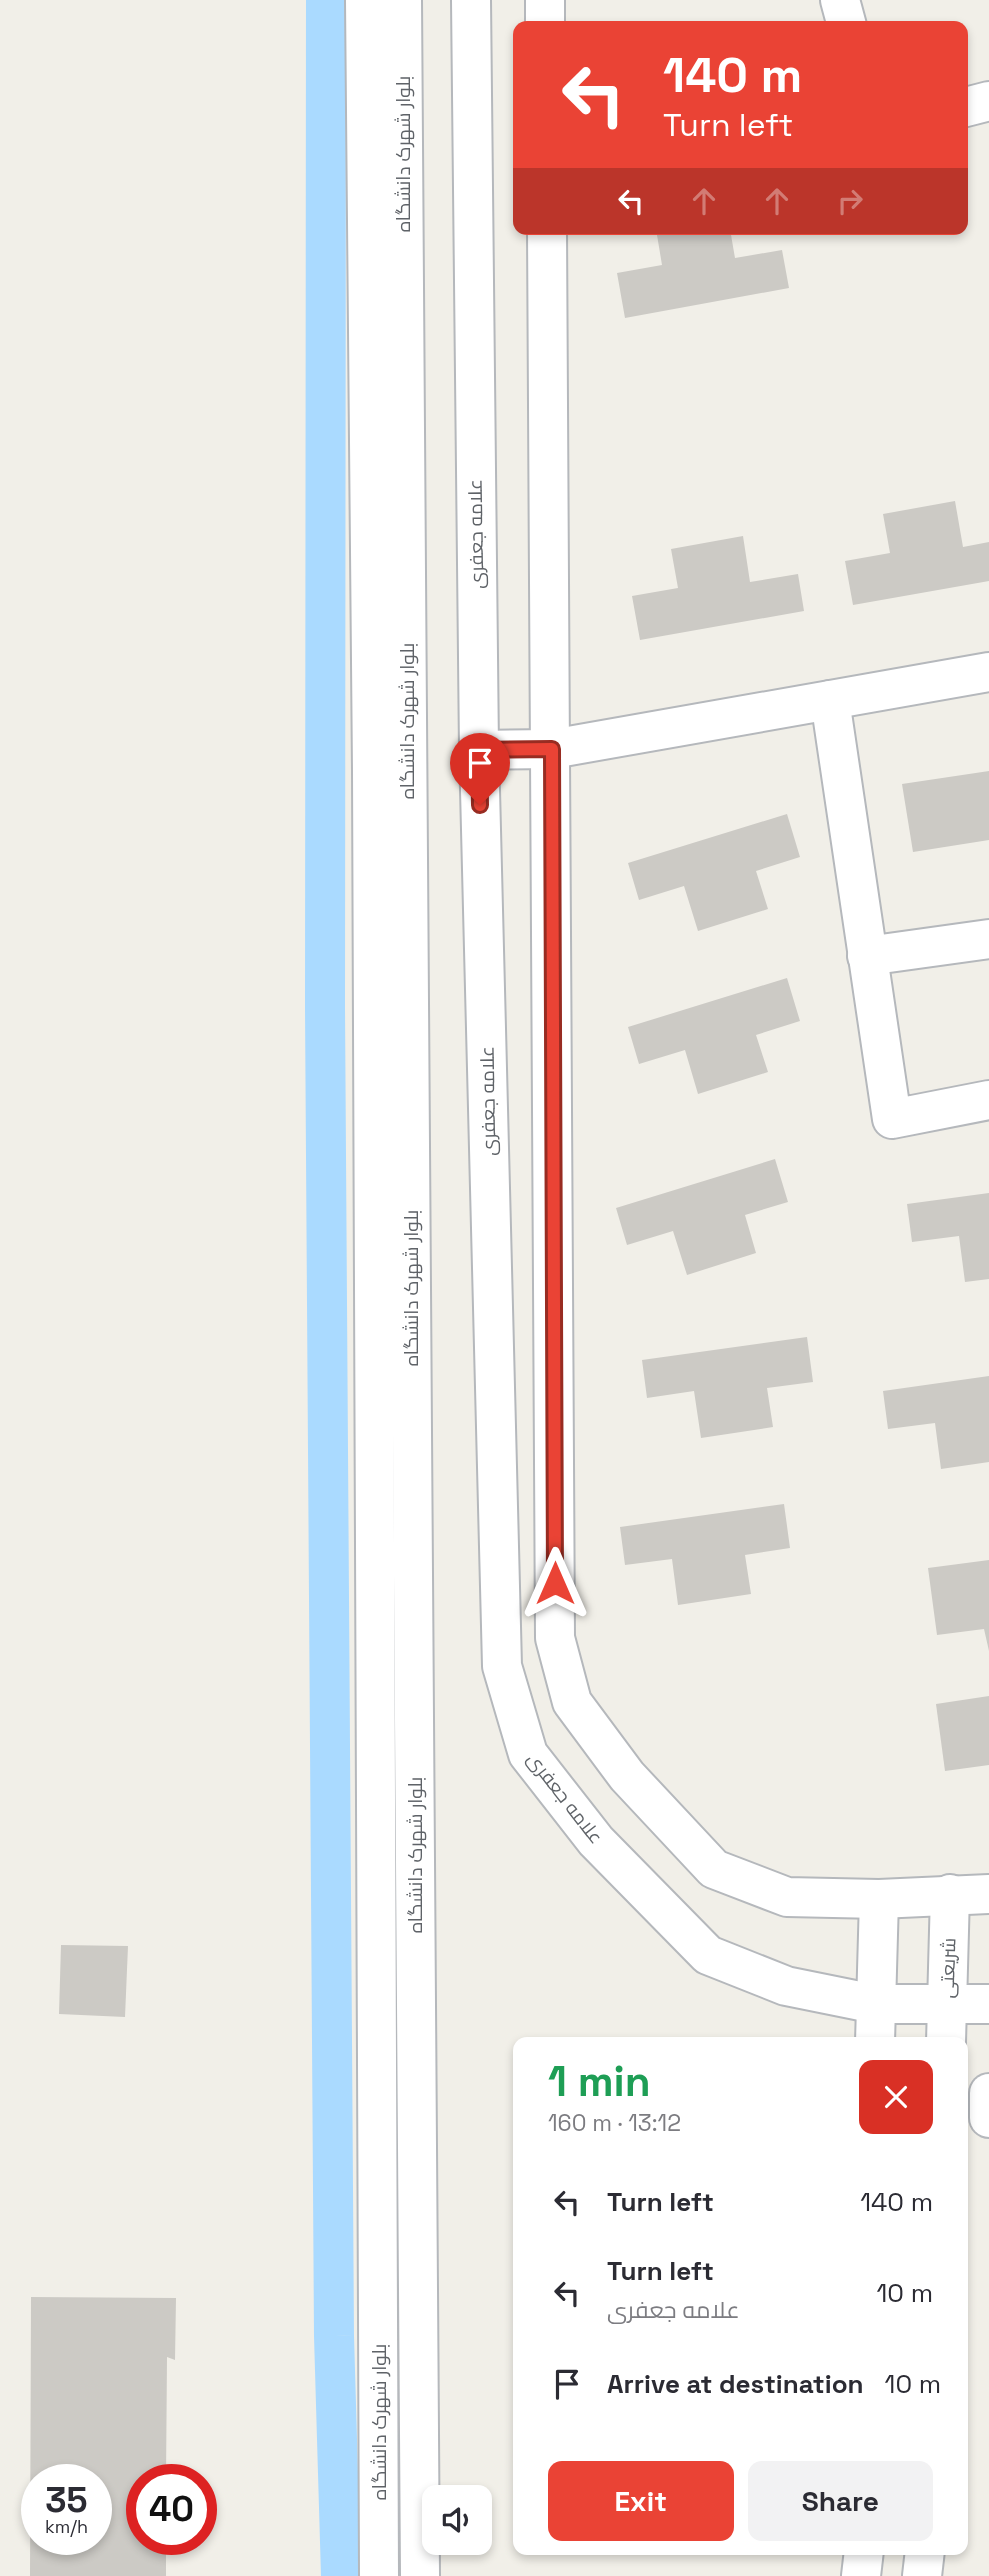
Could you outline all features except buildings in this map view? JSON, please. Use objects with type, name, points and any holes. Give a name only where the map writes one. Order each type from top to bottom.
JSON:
[{"type":"street","name":"بلوار شهرک دانشگاه","points":[[365,0],[372,785],[379,2576]]},
{"type":"street","name":"بلوار شهرک دانشگاه","points":[[402,0],[420,2576]]},
{"type":"street","points":[[545,0],[545,21]]},
{"type":"street","points":[[840,0],[846,21]]},
{"type":"street","name":"علامه جعفری","points":[[476,1],[479,750],[502,1666],[527,1754],[596,1841],[708,1955],[786,1986],[875,2004],[989,2004]]},
{"type":"street","points":[[968,106],[989,101]]},
{"type":"street","points":[[547,235],[555,1638],[572,1702],[627,1776],[713,1869],[787,1897],[879,1899],[989,1894]]},
{"type":"street","points":[[479,750],[552,749],[989,672]]},
{"type":"street","points":[[830,700],[892,1119],[989,1100]]},
{"type":"street","points":[[867,956],[989,939]]},
{"type":"street","name":"شریعتی","points":[[946,2037],[950,1894]]},
{"type":"street","points":[[875,2037],[879,1899]]},
{"type":"street","points":[[989,2093],[989,2118]]},
{"type":"street","points":[[861,2576],[863,2555]]},
{"type":"street","points":[[922,2576],[924,2555]]},
{"type":"waterway","points":[[326,0],[325,1008],[334,2336],[341,2576]]},
{"type":"route","points":[[480,805],[479,750],[552,749],[555,1583]]}]
